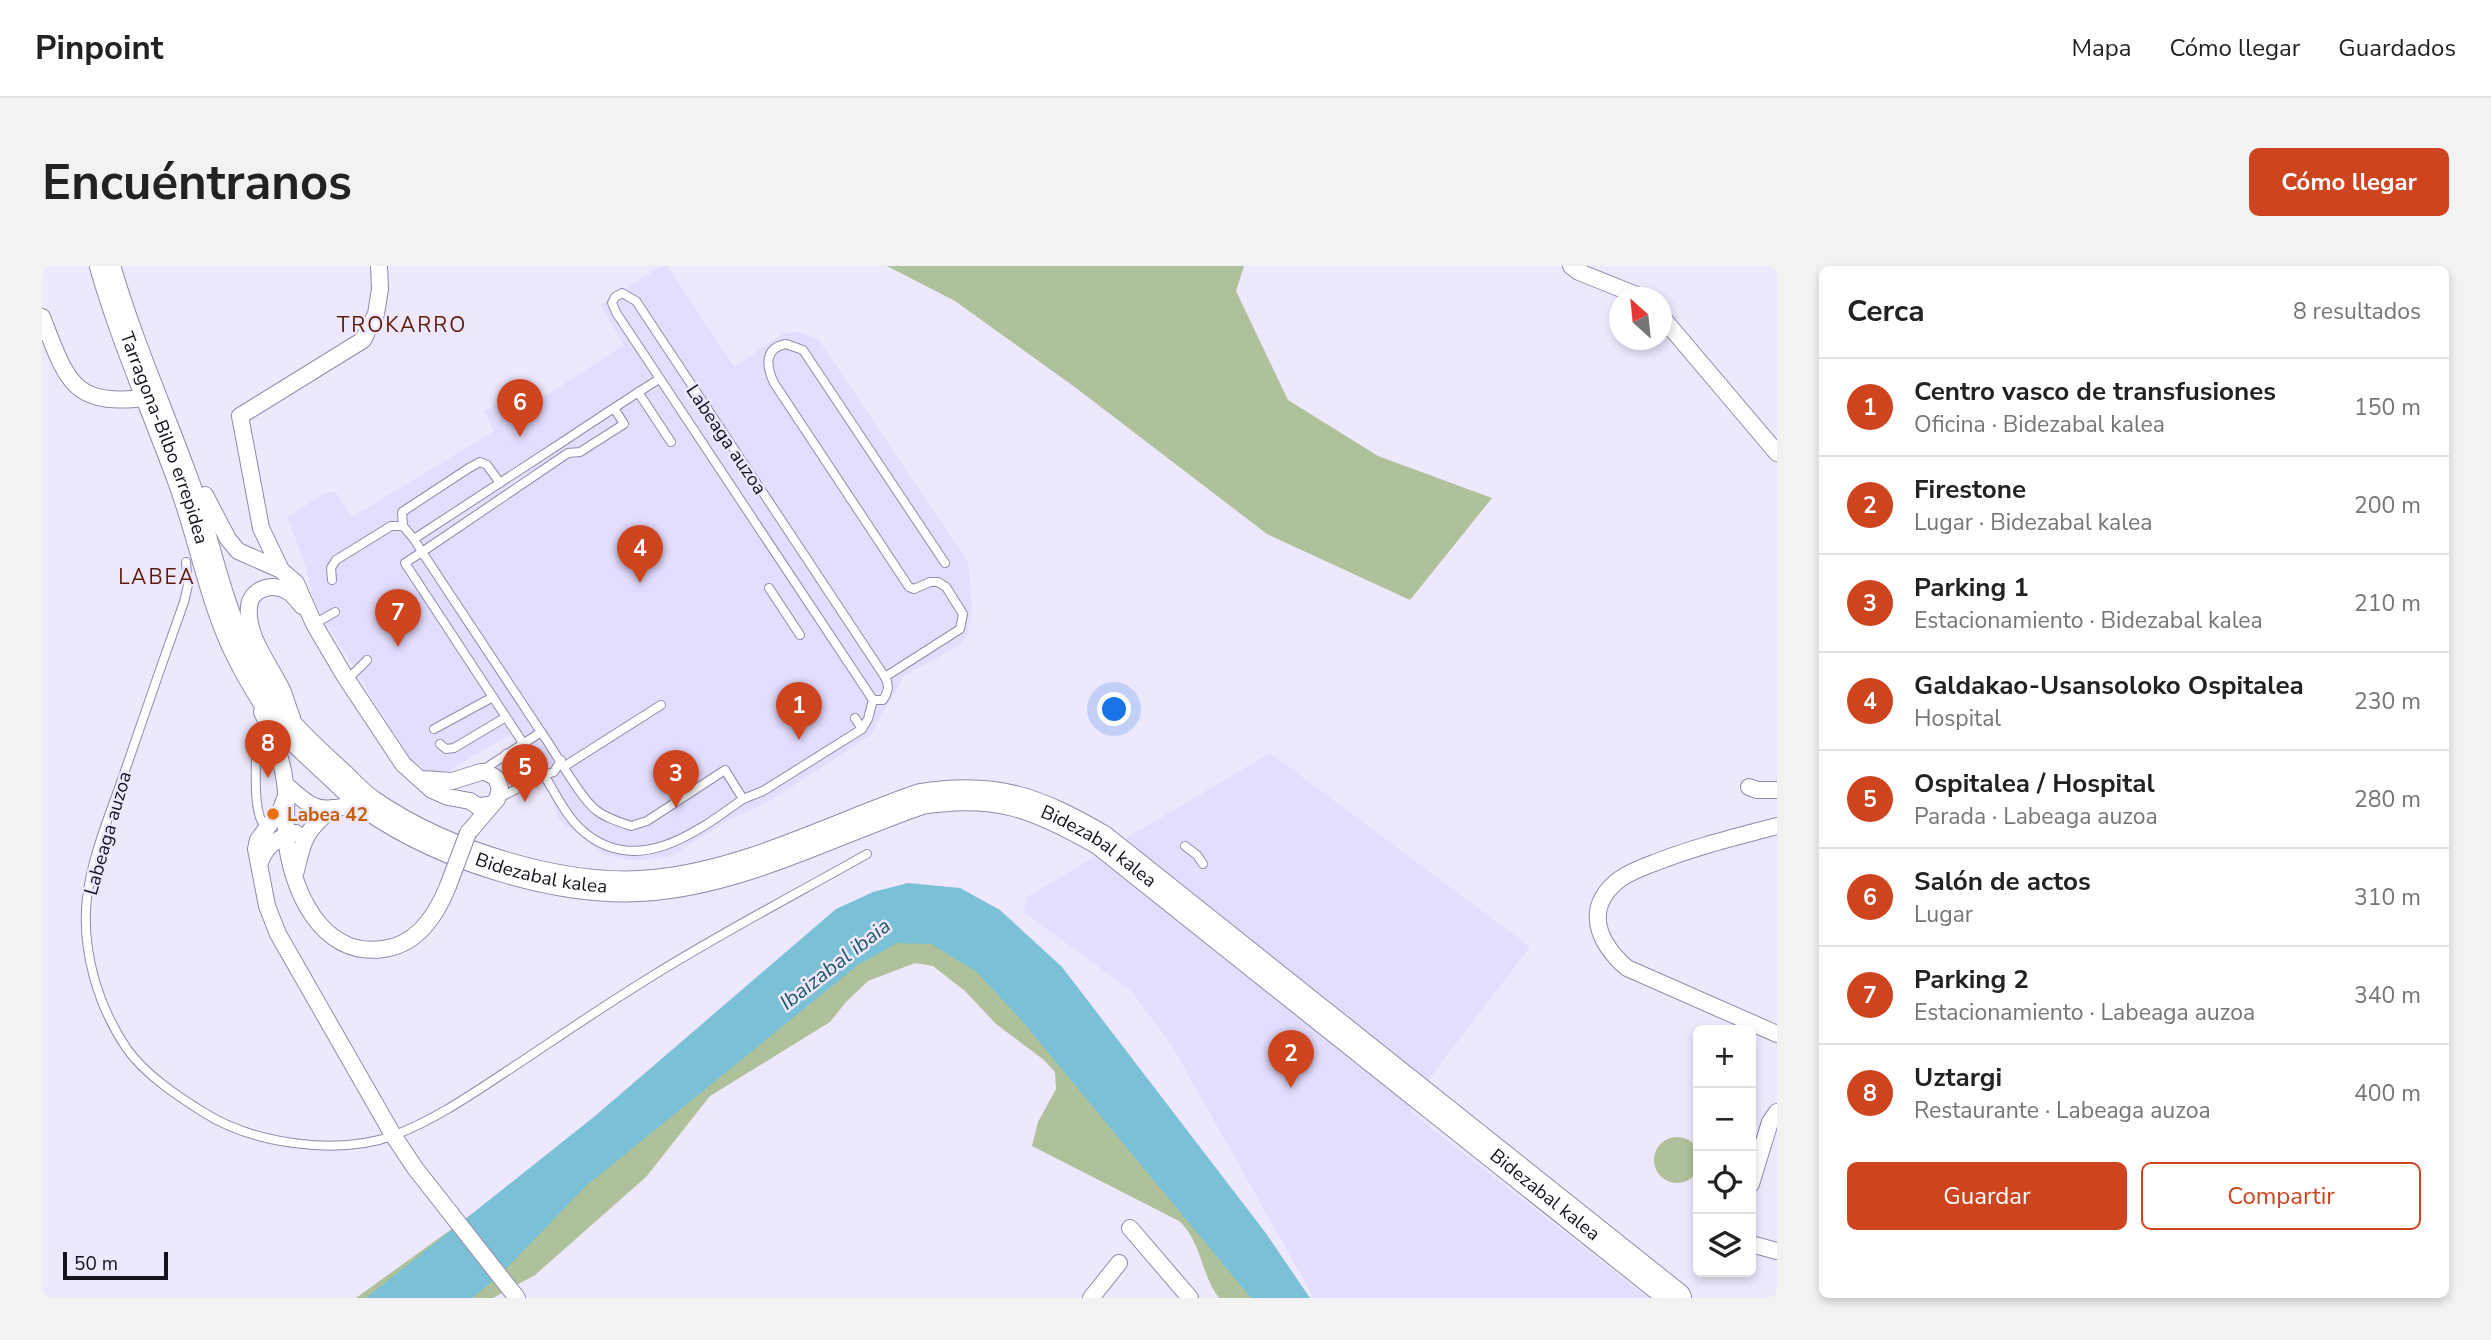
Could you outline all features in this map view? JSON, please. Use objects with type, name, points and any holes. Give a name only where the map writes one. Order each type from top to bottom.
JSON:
[{"type":"highway","name":"Tarragona-Bilbo errepidea","points":[[105,266],[116,305],[189,497],[238,647],[277,714],[369,805],[405,825]]},
{"type":"highway","name":"Tarragona-Bilbo errepidea","points":[[123,266],[205,495],[240,624],[267,680],[312,751]]},
{"type":"highway","name":"Bidezabal kalea","points":[[405,825],[456,852],[509,869],[574,882],[651,885],[691,880],[757,860],[921,799],[950,794],[976,794],[1024,802],[1101,840],[1674,1295]]},
{"type":"street","points":[[281,570],[261,528],[240,416],[363,340],[376,314],[380,289],[379,266]]},
{"type":"street","points":[[1571,266],[1616,287]]},
{"type":"street","points":[[42,317],[63,371],[75,386],[92,397],[152,397]]},
{"type":"street","points":[[1672,329],[1777,453]]},
{"type":"street","points":[[205,495],[228,539],[239,551],[281,570],[296,583],[312,619],[346,680],[402,764],[432,790],[447,797],[470,801],[477,806],[494,802]]},
{"type":"street","points":[[239,551],[254,543],[261,528]]},
{"type":"street","points":[[292,718],[283,693],[258,645],[250,622],[248,605],[259,590],[268,587],[281,589],[287,591],[312,619]]},
{"type":"street","points":[[238,647],[282,766],[286,791],[283,837],[294,880],[306,906],[325,930],[341,942],[362,951],[384,949],[402,944],[420,932],[440,905],[468,833],[470,801],[465,791],[466,785],[476,774]]},
{"type":"street","points":[[421,779],[452,781],[476,774],[491,774],[499,782],[494,802],[468,833]]},
{"type":"street","points":[[1749,787],[1777,790]]},
{"type":"street","points":[[286,791],[314,806],[333,808],[352,804],[369,805]]},
{"type":"street","points":[[260,862],[256,857],[258,840],[281,809],[286,791]]},
{"type":"street","points":[[333,808],[309,829],[283,837],[265,848],[260,862],[267,906],[278,934],[393,1135],[448,1211],[517,1298]]},
{"type":"street","points":[[1777,826],[1675,855],[1620,879],[1605,895],[1596,919],[1600,934],[1614,957],[1627,968],[1777,1034]]},
{"type":"street","points":[[266,828],[283,837]]},
{"type":"street","points":[[294,880],[300,849],[309,829]]},
{"type":"street","points":[[1756,1168],[1770,1122],[1777,1112]]},
{"type":"street","points":[[1130,1228],[1190,1298]]},
{"type":"street","points":[[1756,1245],[1777,1251]]},
{"type":"street","points":[[1091,1298],[1119,1263]]},
{"type":"lane","name":"Labeaga auzoa","points":[[873,700],[659,379],[612,303],[615,297],[622,293],[636,301],[885,677]]},
{"type":"lane","points":[[614,408],[624,424],[580,452],[568,453],[405,563],[567,813],[584,832],[606,846],[634,851],[667,847],[743,799],[763,791],[862,729],[873,700],[883,700],[888,692],[885,677],[960,629],[963,614],[946,587],[938,582],[930,582],[915,589],[909,587],[774,383],[767,369],[768,357],[773,350],[786,344],[803,350],[945,563]]},
{"type":"lane","name":"Labeaga auzoa","points":[[414,539],[659,379]]},
{"type":"lane","points":[[638,393],[671,442]]},
{"type":"lane","points":[[499,483],[487,465],[480,462],[402,512],[403,526],[581,793],[595,809],[631,826],[647,821],[725,770],[743,799]]},
{"type":"lane","points":[[332,580],[331,568],[335,560],[391,526],[403,526]]},
{"type":"lane","name":"Labeaga auzoa","points":[[186,562],[188,585],[184,602],[101,839],[87,896],[89,956],[97,985],[128,1050],[150,1074],[211,1118],[243,1132],[289,1142],[345,1145],[393,1135]]},
{"type":"lane","points":[[769,588],[800,635]]},
{"type":"lane","points":[[312,619],[335,612]]},
{"type":"lane","points":[[346,680],[367,660]]},
{"type":"lane","points":[[434,729],[493,697]]},
{"type":"lane","points":[[494,802],[524,784],[554,772],[563,763],[661,705]]},
{"type":"lane","points":[[440,744],[446,749],[454,748],[506,717]]},
{"type":"lane","points":[[855,718],[862,729]]},
{"type":"lane","points":[[476,774],[541,733]]},
{"type":"lane","points":[[506,754],[524,784]]},
{"type":"lane","points":[[256,756],[257,801],[261,823],[266,828]]},
{"type":"lane","points":[[1185,846],[1203,864]]},
{"type":"lane","points":[[393,1135],[453,1106],[654,974],[867,854]]},
{"type":"shaded area","points":[[661,266],[667,266],[734,367],[784,333],[798,332],[819,340],[968,562],[972,606],[967,636],[960,645],[904,676],[870,736],[768,802],[731,819],[670,857],[631,861],[603,854],[558,819],[550,794],[511,734],[443,774],[430,773],[408,756],[314,603],[305,563],[287,517],[327,492],[336,493],[352,517],[494,431],[484,411],[500,404],[524,410],[624,345],[600,305]]},
{"type":"shaded area","points":[[1270,753],[1530,947],[1437,1068],[1410,1111],[1648,1298],[1314,1298],[1171,1044],[1131,991],[1024,912],[1027,897]]},
{"type":"green space","points":[[887,266],[1244,266],[1236,291],[1288,400],[1378,456],[1492,498],[1410,600],[1267,534],[1076,388],[955,301]]},
{"type":"green space","points":[[902,891],[1105,1053],[1274,1298],[1219,1298],[1208,1279],[1192,1238],[1179,1221],[1032,1146],[1038,1122],[1056,1089],[1055,1072],[1044,1060],[996,1024],[965,991],[933,966],[915,963],[868,981],[830,1022],[710,1096],[646,1177],[535,1275],[493,1298],[356,1298],[652,1084]]},
{"type":"green space","points":[[1668,1139],[1686,1139],[1693,1144],[1693,1176],[1677,1183],[1668,1181],[1656,1169],[1656,1151]]},
{"type":"water","name":"Ibaizabal ibaia","points":[[908,883],[960,888],[1000,910],[1062,967],[1265,1232],[1310,1298],[1251,1298],[1022,1021],[977,972],[931,944],[897,943],[858,965],[586,1186],[500,1275],[472,1298],[366,1298],[595,1116],[836,909],[873,892]]},
{"type":"place","name":"Salón de actos","points":[[520,437]]},
{"type":"place","name":"Galdakao-Usansoloko Ospitalea","points":[[640,583]]},
{"type":"place","name":"Parking 2","points":[[398,647]]},
{"type":"place","name":"Centro vasco de transfusiones","points":[[799,740]]},
{"type":"place","name":"Uztargi","points":[[268,778]]},
{"type":"place","name":"Ospitalea / Hospital","points":[[525,802]]},
{"type":"place","name":"Parking 1","points":[[676,808]]},
{"type":"place","name":"Labea 42","points":[[273,814]]},
{"type":"place","name":"Firestone","points":[[1291,1088]]},
{"type":"district","name":"TROKARRO","points":[[402,325]]},
{"type":"district","name":"LABEA","points":[[157,577]]}]
